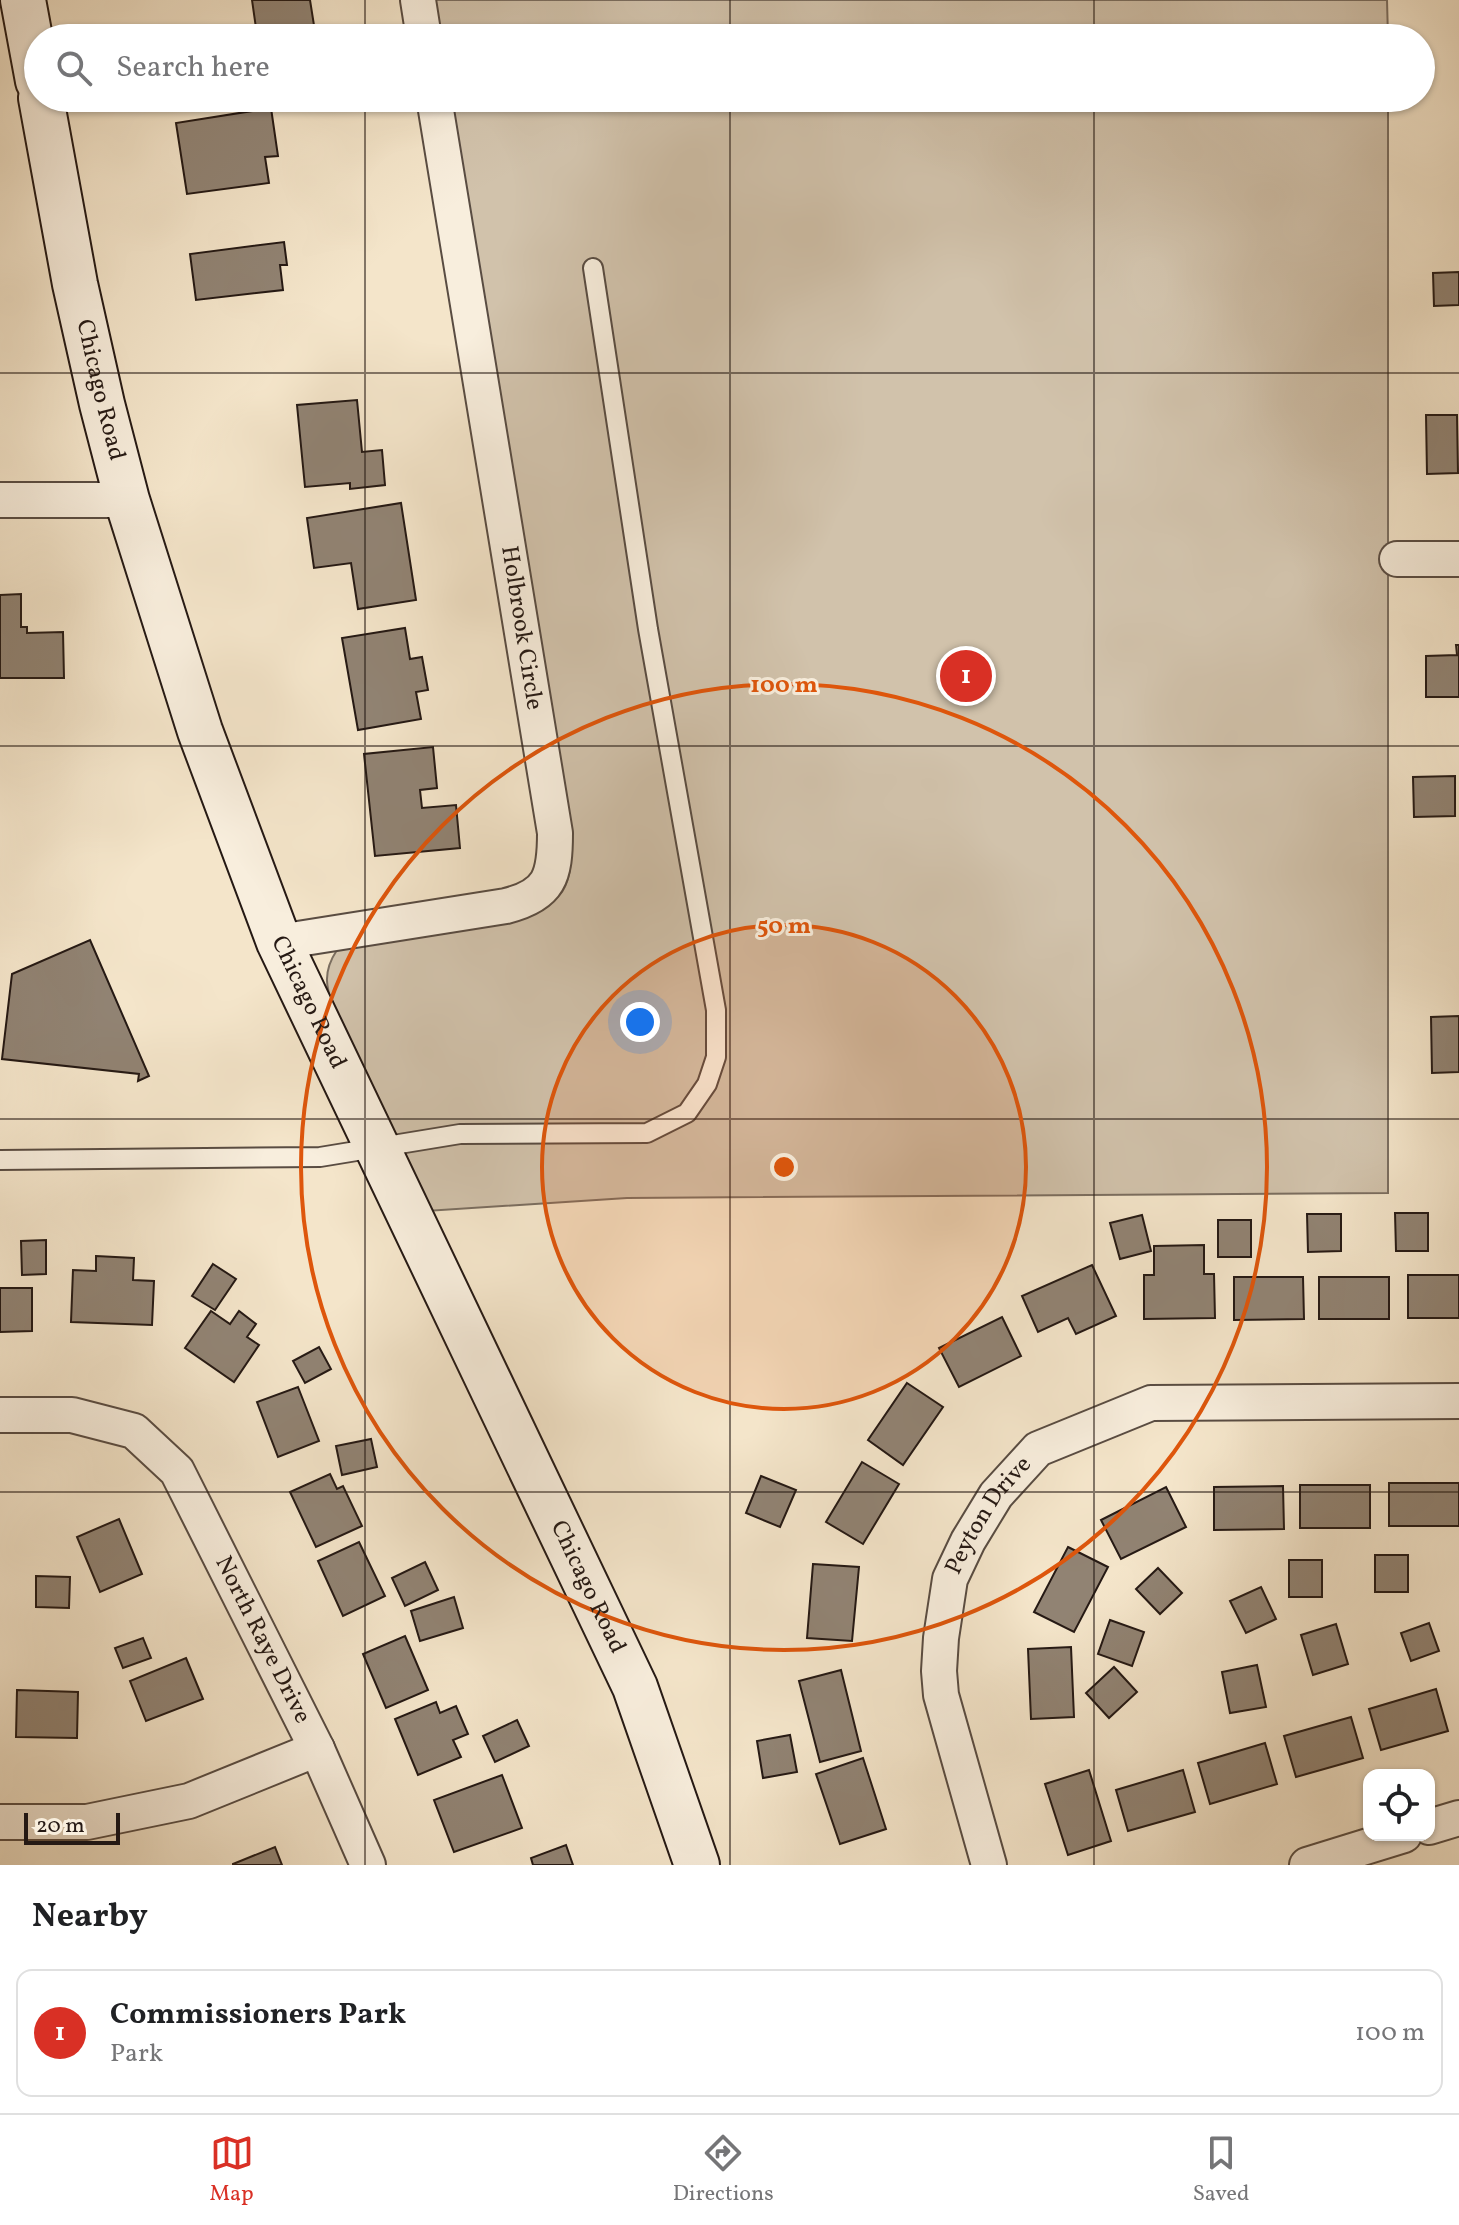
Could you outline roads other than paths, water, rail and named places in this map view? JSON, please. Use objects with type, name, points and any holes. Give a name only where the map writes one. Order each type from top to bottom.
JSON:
[{"type":"street","points":[[23,0],[27,24]]},
{"type":"street","points":[[418,0],[422,24]]},
{"type":"street","name":"Chicago Road","points":[[44,112],[75,284],[102,404],[127,500],[200,731],[279,942],[635,1687],[697,1865]]},
{"type":"street","name":"Holbrook Circle","points":[[279,942],[528,900],[541,891],[550,876],[555,858],[555,833],[436,112]]},
{"type":"street","points":[[0,500],[127,500]]},
{"type":"street","points":[[1397,559],[1459,559]]},
{"type":"street","name":"Peyton Drive","points":[[989,1865],[941,1695],[941,1638],[950,1579],[968,1541],[996,1495],[1038,1449],[1151,1403],[1459,1401]]},
{"type":"street","name":"North Raye Drive","points":[[0,1415],[72,1415],[134,1431],[177,1471],[317,1749],[368,1865]]},
{"type":"street","points":[[0,1822],[87,1822],[189,1801],[317,1749]]},
{"type":"street","points":[[1435,1825],[1459,1818]]},
{"type":"street","points":[[1307,1865],[1385,1841]]},
{"type":"lane","points":[[0,1160],[320,1157],[460,1134],[647,1133],[687,1113],[707,1084],[716,1057],[716,1010],[648,629],[593,268]]},
{"type":"place","name":"Commissioners Park","points":[[966,676]]}]
